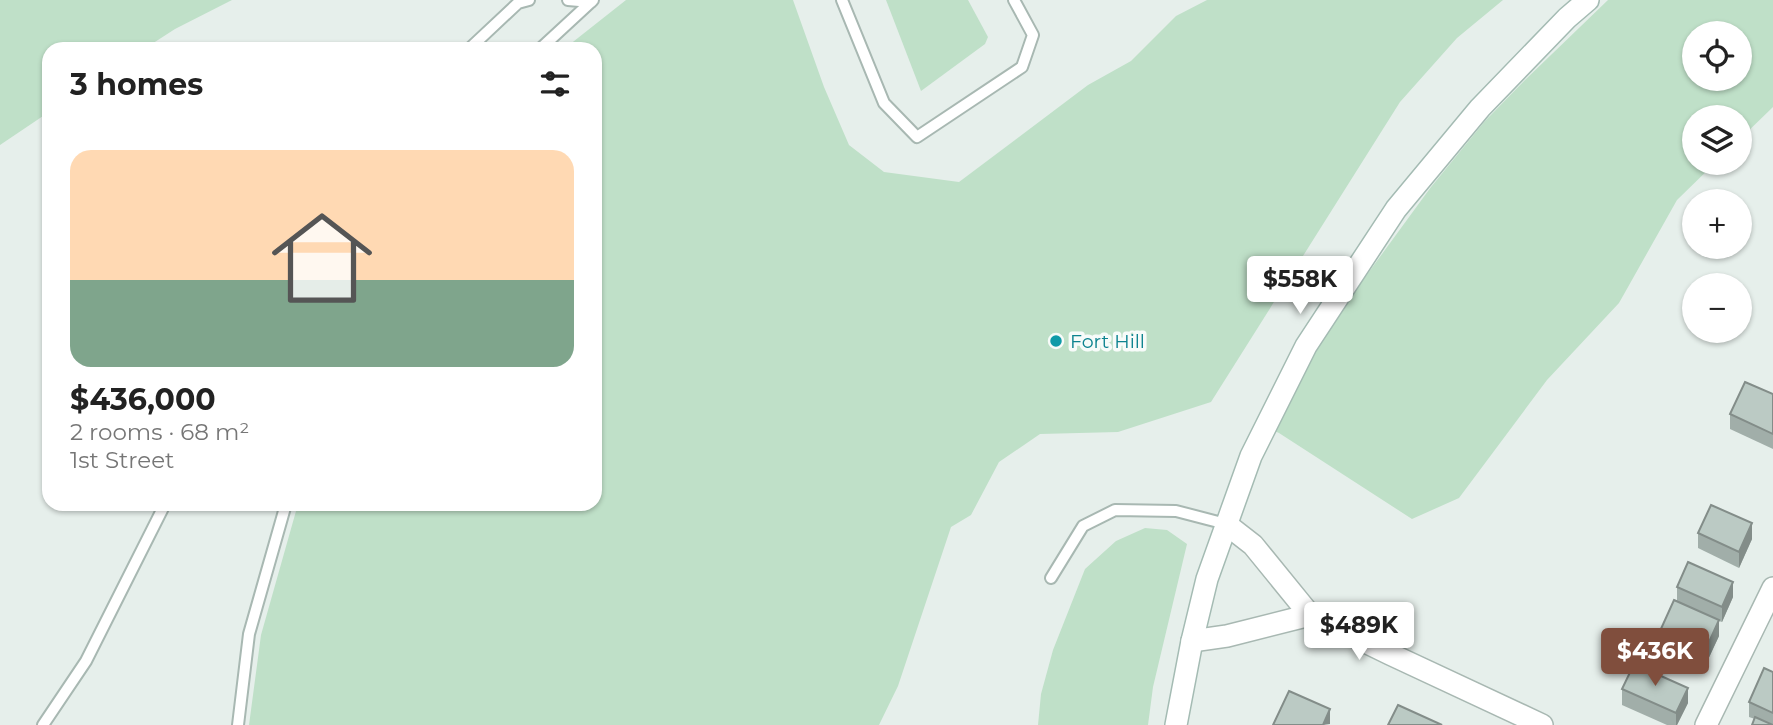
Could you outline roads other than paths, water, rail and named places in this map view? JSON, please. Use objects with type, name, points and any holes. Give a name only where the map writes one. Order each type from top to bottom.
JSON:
[{"type":"main road","points":[[1176,725],[1207,579],[1251,456],[1306,346],[1396,209],[1480,108],[1567,18],[1588,0]]},
{"type":"main road","points":[[1226,524],[1253,545],[1310,615],[1542,725]]},
{"type":"main road","points":[[1706,725],[1773,589]]},
{"type":"main road","points":[[1192,641],[1227,636],[1310,615]]},
{"type":"lane","points":[[476,42],[518,3],[529,0]]},
{"type":"lane","points":[[568,0],[592,1]]},
{"type":"lane","points":[[842,0],[884,103],[917,137],[1021,67],[1033,35],[1014,0]]},
{"type":"lane","points":[[548,42],[592,1]]},
{"type":"lane","points":[[1051,578],[1083,526],[1115,510],[1176,511],[1226,524]]},
{"type":"lane","points":[[43,725],[86,661],[161,511]]},
{"type":"lane","points":[[239,725],[248,634],[284,511]]},
{"type":"place","name":"Fort Hill","points":[[1056,341]]}]
